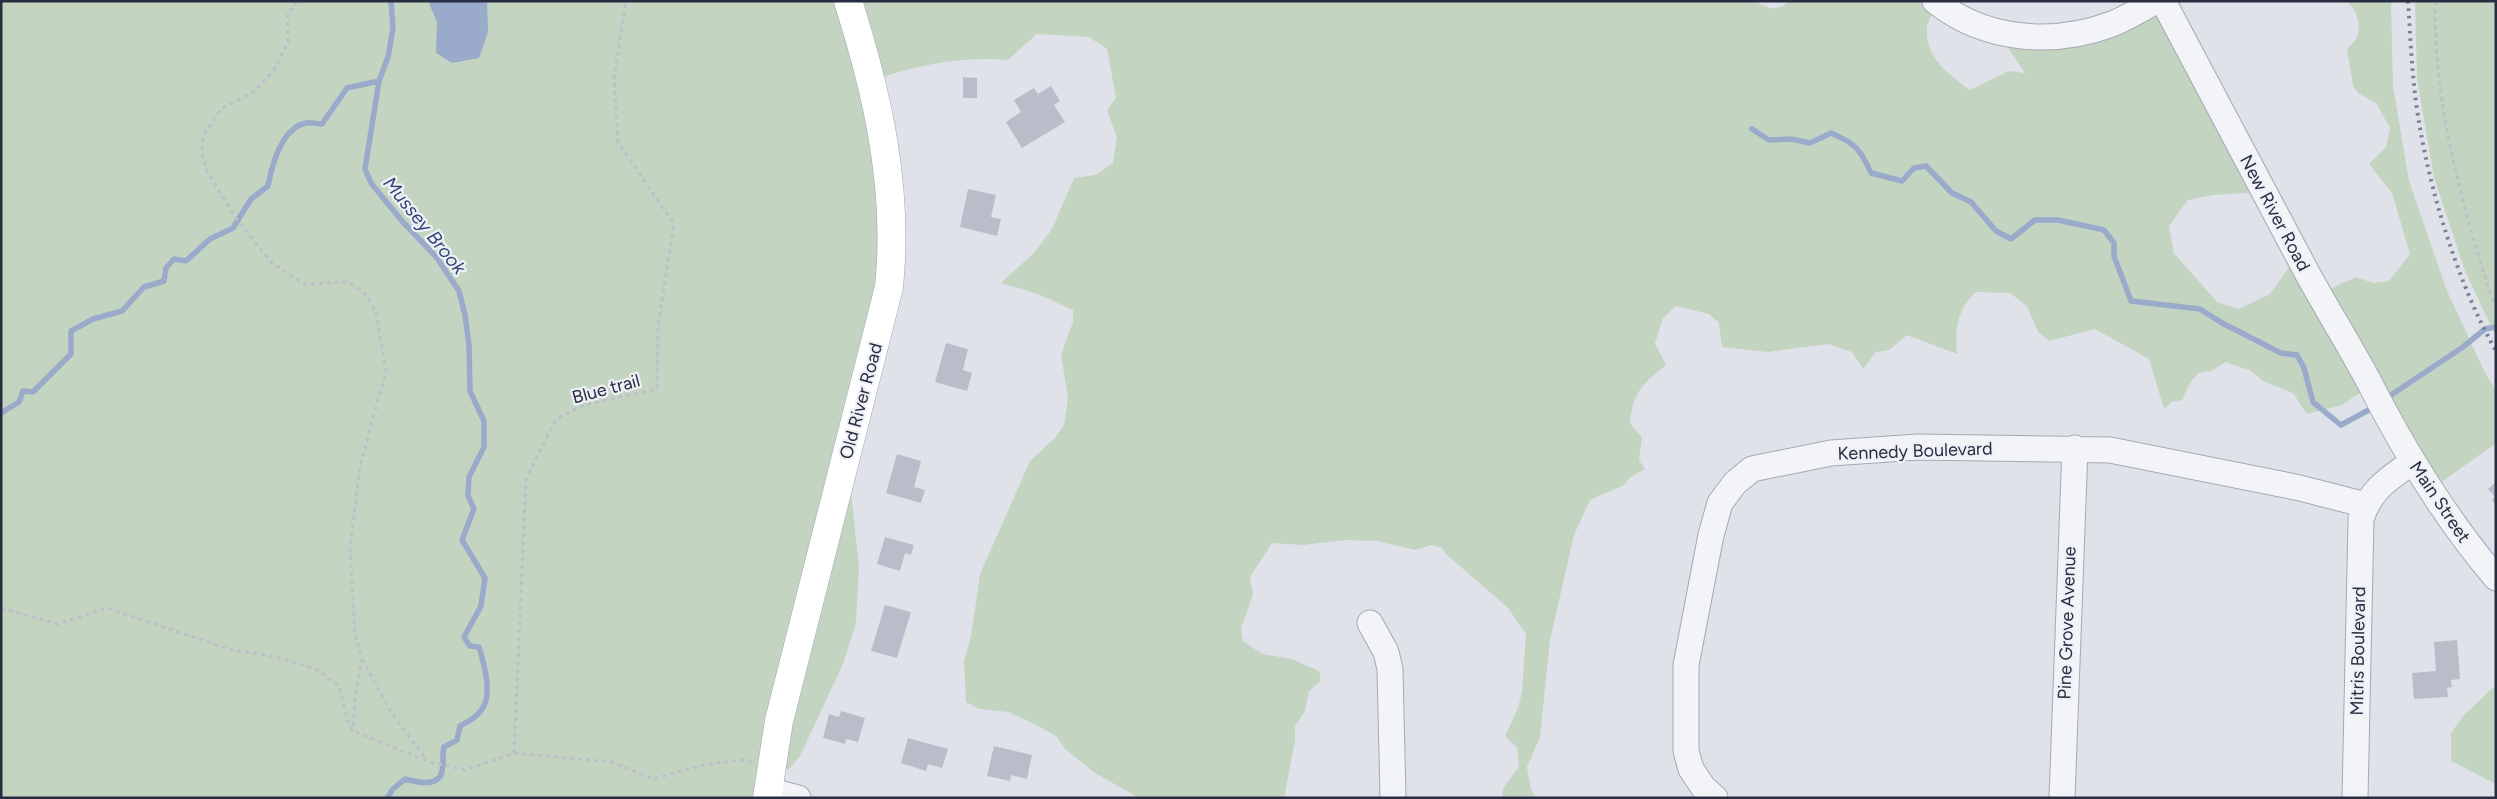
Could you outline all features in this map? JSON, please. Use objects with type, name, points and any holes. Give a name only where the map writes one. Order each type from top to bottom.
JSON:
[{"type":"main road","name":"Old River Road","points":[[769,785],[779,720],[889,288],[893,237],[889,175],[881,123],[848,1]]},
{"type":"street","points":[[1934,1],[1948,11],[1998,33],[2023,37],[2058,37],[2112,24],[2156,1]]},
{"type":"street","name":"New River Road","points":[[2163,1],[2305,269],[2367,378],[2390,423]]},
{"type":"street","name":"Main Street","points":[[2390,423],[2412,462],[2462,538],[2496,578]]},
{"type":"street","name":"Kennedy Boulevard","points":[[1715,798],[1703,787],[1691,769],[1686,751],[1686,665],[1711,534],[1720,503],[1735,483],[1752,469],[1831,453],[1918,447],[2110,450],[2300,488],[2366,505]]},
{"type":"street","name":"Pine Grove Avenue","points":[[2062,798],[2072,474],[2075,448]]},
{"type":"street","points":[[2366,505],[2380,485],[2412,462]]},
{"type":"street","name":"Mitris Boulevard","points":[[2355,798],[2361,519],[2366,505]]},
{"type":"street","points":[[1370,623],[1386,652],[1390,669],[1392,798]]},
{"type":"street","points":[[769,785],[798,798]]},
{"type":"path","points":[[297,1],[288,17],[288,42],[274,70],[252,93],[221,109],[203,136],[202,154],[207,170],[235,217],[272,263],[304,284],[349,282],[365,294],[376,312],[386,371],[360,466],[350,548],[354,634],[362,658],[391,712],[429,761]]},
{"type":"path","name":"Blue trail","points":[[514,753],[526,479],[556,419],[584,405],[657,389],[658,325],[674,224],[618,142],[614,79],[626,1]]},
{"type":"path","points":[[2435,1],[2434,39],[2446,133],[2465,212],[2490,294],[2496,305]]},
{"type":"path","points":[[1,608],[58,624],[107,608],[232,650],[272,656],[316,669],[339,686],[348,721],[354,730],[429,761],[454,768],[465,770],[514,753],[612,762],[654,779],[707,764],[745,760],[769,785]]},
{"type":"path","points":[[354,730],[355,698],[362,658]]},
{"type":"green space","points":[[1,1],[1755,1],[1764,6],[1777,8],[1789,1],[1929,1],[1935,8],[1927,27],[1927,38],[1930,48],[1946,71],[1970,90],[2009,71],[2025,73],[1998,33],[2058,37],[2156,1],[2259,192],[2213,195],[2188,200],[2169,226],[2174,253],[2217,302],[2238,309],[2270,294],[2295,259],[2315,296],[2356,277],[2373,283],[2389,281],[2410,254],[2392,193],[2369,164],[2386,147],[2390,128],[2376,103],[2358,93],[2353,86],[2347,49],[2357,37],[2359,28],[2355,12],[2346,1],[2391,1],[2393,86],[2409,181],[2447,291],[2486,375],[2496,390],[2496,443],[2429,491],[2364,390],[2342,405],[2307,414],[2293,393],[2263,381],[2251,371],[2226,362],[2211,371],[2199,373],[2191,381],[2182,400],[2171,402],[2164,409],[2149,359],[2095,329],[2049,341],[2038,332],[2027,306],[2010,293],[1976,292],[1961,313],[1956,336],[1957,354],[1907,335],[1889,350],[1876,352],[1863,369],[1852,352],[1828,344],[1767,352],[1722,347],[1719,323],[1709,314],[1676,306],[1663,318],[1655,343],[1666,365],[1640,389],[1631,412],[1630,423],[1642,438],[1639,460],[1645,469],[1630,477],[1624,485],[1590,500],[1574,535],[1550,640],[1540,737],[1527,767],[1531,790],[1536,798],[1502,798],[1503,788],[1519,767],[1517,748],[1505,736],[1518,708],[1522,692],[1526,634],[1508,608],[1447,555],[1442,548],[1431,545],[1415,550],[1378,541],[1346,540],[1303,545],[1272,543],[1250,577],[1253,595],[1241,628],[1243,641],[1262,654],[1292,659],[1319,671],[1321,681],[1309,691],[1305,711],[1295,726],[1295,741],[1284,798],[1139,798],[1095,773],[1065,749],[1056,736],[1008,712],[979,709],[966,702],[964,661],[971,636],[980,574],[1030,461],[1055,438],[1064,425],[1068,398],[1061,355],[1073,322],[1073,310],[1038,294],[1001,283],[1034,253],[1052,229],[1074,178],[1095,175],[1113,163],[1117,137],[1107,110],[1116,98],[1107,49],[1089,37],[1037,34],[1008,60],[973,59],[940,63],[873,80],[890,224],[850,482],[859,567],[856,623],[843,664],[800,756],[789,769],[771,767],[762,798],[1,798]]},
{"type":"green space","points":[[2415,1],[2496,1],[2496,337],[2465,271],[2434,178],[2417,79]]},
{"type":"green space","points":[[2496,685],[2496,784],[2451,761],[2451,733],[2463,716]]},
{"type":"water","points":[[428,1],[487,1],[488,32],[479,58],[452,63],[436,53],[437,22]]},
{"type":"building","points":[[963,77],[977,78],[977,98],[963,98]]},
{"type":"building","points":[[1051,86],[1060,101],[1054,105],[1065,122],[1022,148],[1006,122],[1021,112],[1014,100],[1034,88],[1038,94]]},
{"type":"building","points":[[968,189],[996,195],[991,217],[1001,219],[997,236],[960,227]]},
{"type":"building","points":[[946,343],[968,349],[963,370],[972,373],[967,391],[935,382]]},
{"type":"building","points":[[897,454],[921,461],[914,487],[925,490],[921,503],[886,493]]},
{"type":"building","points":[[2496,482],[2496,505],[2492,500],[2495,497],[2488,489]]},
{"type":"building","points":[[885,537],[914,545],[911,555],[905,553],[900,571],[877,564]]},
{"type":"building","points":[[885,605],[911,612],[897,658],[871,651]]},
{"type":"building","points":[[2457,640],[2460,679],[2451,680],[2452,687],[2447,688],[2448,697],[2414,699],[2412,673],[2436,671],[2434,642]]},
{"type":"building","points":[[841,711],[865,718],[858,742],[846,739],[845,744],[823,738],[829,714],[839,717]]},
{"type":"building","points":[[908,738],[948,749],[942,768],[928,764],[926,771],[901,763]]},
{"type":"building","points":[[994,746],[1032,755],[1027,779],[1011,775],[1010,781],[987,776]]},
{"type":"waterway","name":"Mussey Brook","points":[[387,798],[393,789],[405,779],[426,782],[437,780],[443,768],[444,747],[457,740],[460,726],[480,712],[487,695],[485,670],[479,647],[470,646],[464,637],[481,606],[485,578],[462,540],[474,509],[468,496],[469,477],[484,447],[484,421],[470,391],[469,345],[465,315],[459,291],[437,258],[402,221],[371,183],[365,169],[379,81],[388,57],[393,28],[391,1]]},
{"type":"waterway","points":[[1,413],[19,402],[23,391],[33,392],[71,354],[71,331],[93,319],[122,311],[144,287],[164,281],[166,268],[174,259],[186,261],[210,239],[233,228],[251,199],[268,186],[279,148],[290,132],[297,126],[306,123],[322,124],[347,88],[379,81]]},
{"type":"waterway","points":[[1752,129],[1769,140],[1791,139],[1810,143],[1831,133],[1852,144],[1864,158],[1871,173],[1902,181],[1914,168],[1926,166],[1952,193],[1971,202],[1996,231],[2011,239],[2035,220],[2058,220],[2104,230],[2114,243],[2114,256],[2131,301],[2200,309],[2222,323],[2281,353],[2297,355],[2304,368],[2313,402],[2341,425],[2376,406]]},
{"type":"waterway","points":[[2385,399],[2463,347],[2485,329],[2496,327]]},
{"type":"railway","points":[[2408,1],[2413,74],[2424,151],[2454,257],[2481,323],[2496,351]]}]
